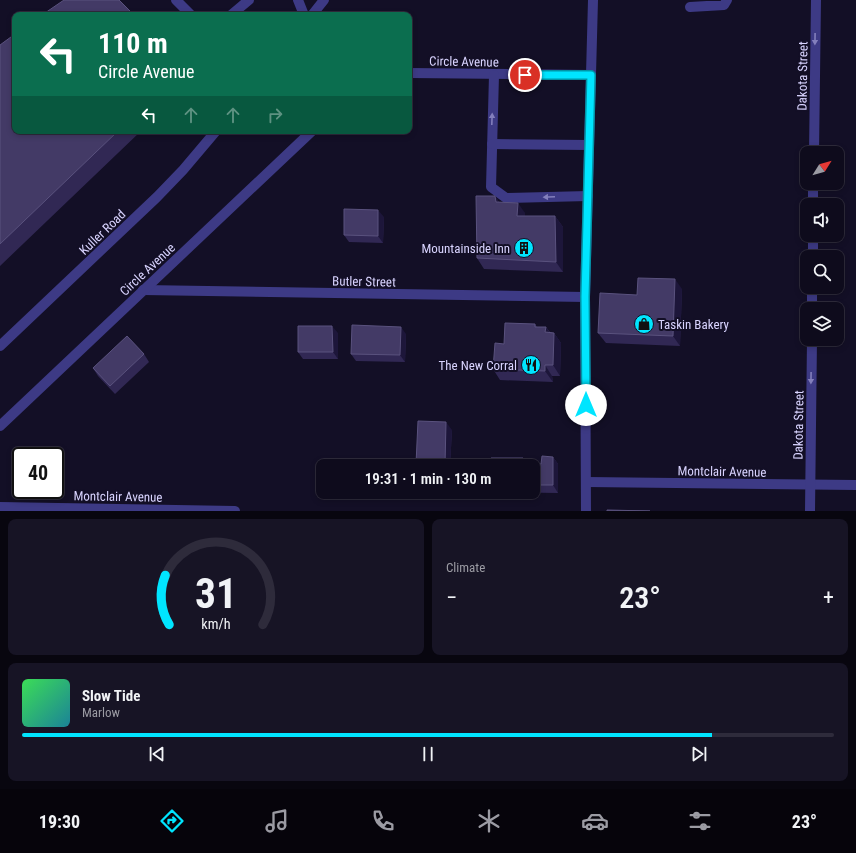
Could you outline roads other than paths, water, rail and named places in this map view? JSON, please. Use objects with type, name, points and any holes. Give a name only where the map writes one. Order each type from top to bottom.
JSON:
[{"type":"street","points":[[176,0],[188,12]]},
{"type":"street","points":[[235,12],[249,0]]},
{"type":"street","points":[[298,0],[303,12]]},
{"type":"street","points":[[314,12],[324,0]]},
{"type":"street","points":[[586,511],[585,297],[593,0]]},
{"type":"street","points":[[690,7],[724,5],[727,0]]},
{"type":"street","name":"Dakota Street","points":[[814,146],[816,0]]},
{"type":"street","name":"Circle Avenue","points":[[412,73],[591,75]]},
{"type":"street","points":[[494,75],[491,187],[506,198],[588,196]]},
{"type":"street","name":"Kuller Road","points":[[0,346],[157,197],[183,170],[213,134]]},
{"type":"street","name":"Circle Avenue","points":[[0,426],[309,134]]},
{"type":"street","points":[[492,144],[589,145]]},
{"type":"street","name":"Butler Street","points":[[143,290],[585,297]]},
{"type":"street","name":"Dakota Street","points":[[810,511],[812,346]]},
{"type":"street","name":"Montclair Avenue","points":[[587,482],[856,485]]},
{"type":"street","name":"Montclair Avenue","points":[[0,507],[235,511]]},
{"type":"place","name":"Mountainside Inn","points":[[524,248]]},
{"type":"place","name":"Taskin Bakery","points":[[644,324]]},
{"type":"place","name":"The New Corral","points":[[531,365]]}]
